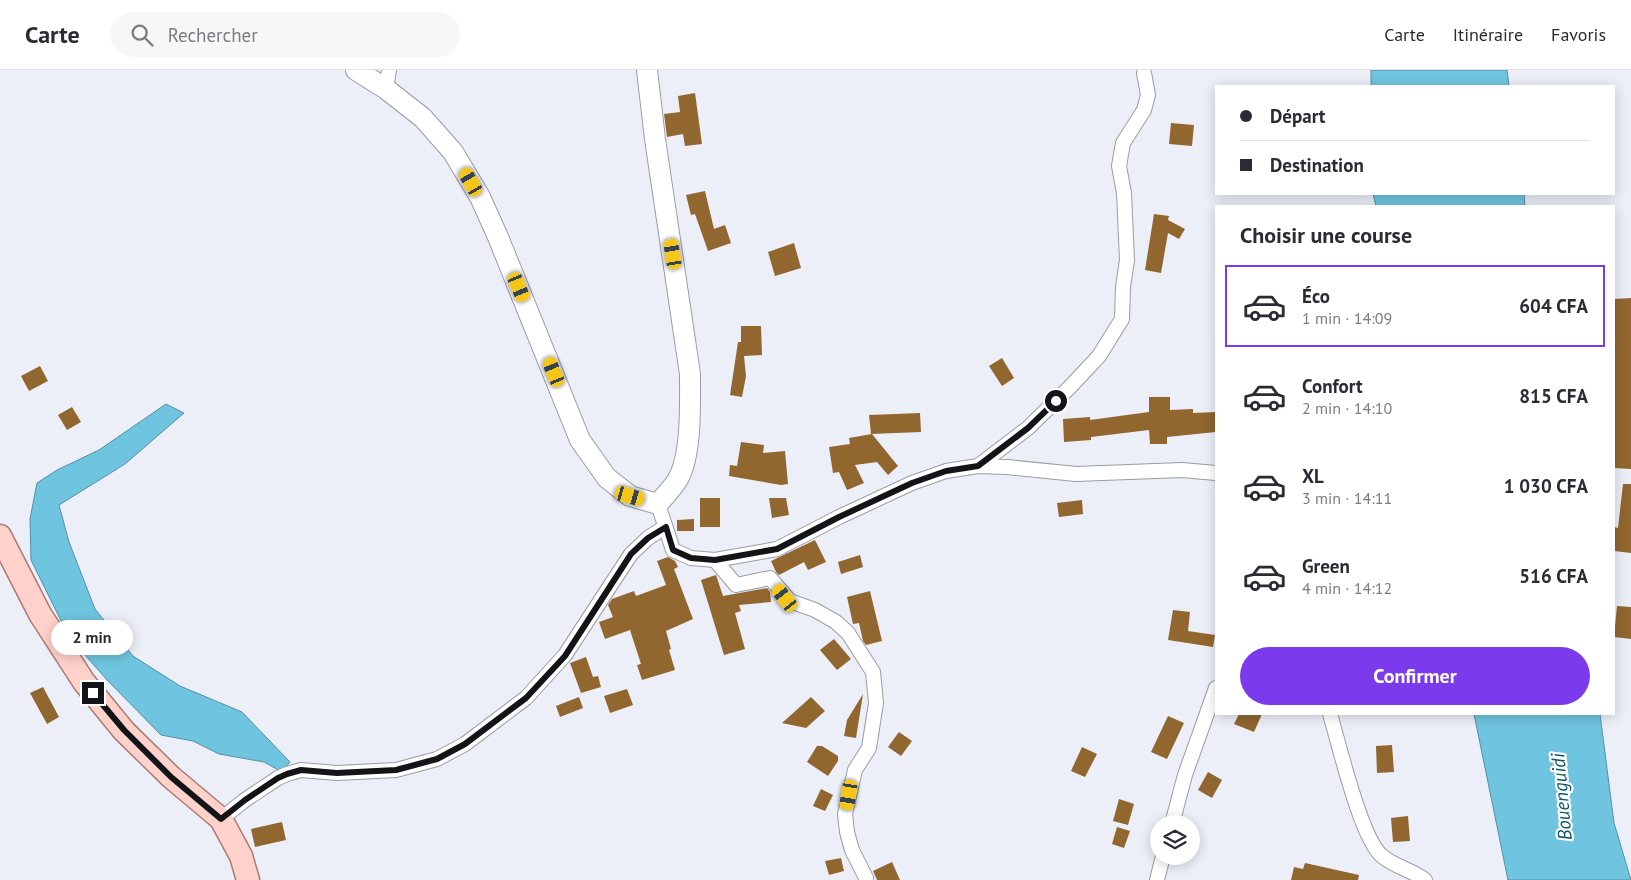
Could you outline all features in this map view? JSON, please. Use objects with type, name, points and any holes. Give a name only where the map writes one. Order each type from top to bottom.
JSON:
[{"type":"main road","points":[[356,70],[388,79],[454,152],[480,197],[498,237],[580,440],[607,478],[630,496],[658,504],[678,478],[686,452],[690,411],[690,374],[655,139],[647,70]]},
{"type":"main road","points":[[0,536],[40,614],[84,682],[130,737],[171,777],[221,819],[240,856],[248,880]]},
{"type":"street","points":[[978,466],[1028,428],[1070,387],[1099,356],[1122,319],[1123,287],[1127,260],[1124,193],[1119,166],[1123,143],[1144,110],[1148,95],[1144,73]]},
{"type":"street","points":[[658,504],[673,550],[691,558],[715,560],[777,549],[839,517],[912,483],[946,471],[978,466],[1076,474],[1182,470],[1215,474]]},
{"type":"street","points":[[221,819],[245,800],[287,774],[301,770],[337,773],[396,770],[437,759],[465,744],[526,698],[565,656],[631,554],[648,538],[666,527]]},
{"type":"street","points":[[715,560],[736,585],[770,578],[790,601],[816,610],[836,622],[848,633],[873,672],[876,703],[869,748],[855,770],[845,814],[852,850],[866,878]]},
{"type":"street","points":[[1174,815],[1185,775],[1215,691]]},
{"type":"street","points":[[1330,715],[1359,809],[1375,850],[1382,857],[1415,872],[1425,880]]},
{"type":"street","points":[[1157,880],[1161,865]]},
{"type":"water","points":[[1371,70],[1507,70],[1509,85],[1371,85]]},
{"type":"water","points":[[1373,195],[1524,195],[1525,205],[1376,205]]},
{"type":"water","points":[[166,404],[184,413],[125,464],[59,505],[69,542],[95,609],[133,656],[180,686],[242,712],[290,762],[282,772],[264,762],[219,754],[193,741],[161,735],[108,681],[69,637],[31,560],[30,519],[37,483],[57,470],[99,450]]},
{"type":"water","name":"Bouenguidi","points":[[1474,715],[1600,715],[1614,823],[1631,880],[1508,880]]},
{"type":"building","points":[[695,93],[702,144],[685,146],[683,134],[667,137],[664,114],[680,112],[678,96]]},
{"type":"building","points":[[1171,123],[1194,125],[1192,146],[1169,144]]},
{"type":"building","points":[[705,191],[714,229],[725,225],[731,243],[708,251],[695,214],[691,215],[686,195]]},
{"type":"building","points":[[1154,214],[1169,216],[1168,220],[1185,229],[1179,239],[1168,233],[1161,273],[1145,270]]},
{"type":"building","points":[[794,243],[801,268],[775,276],[768,252]]},
{"type":"building","points":[[1631,298],[1631,469],[1615,468],[1615,299]]},
{"type":"building","points":[[741,326],[761,326],[762,355],[744,356],[746,376],[742,397],[730,395],[738,342],[741,342]]},
{"type":"building","points":[[1002,358],[1014,378],[1002,386],[989,366]]},
{"type":"building","points":[[40,366],[48,381],[29,391],[21,376]]},
{"type":"building","points":[[1149,397],[1170,397],[1170,410],[1193,409],[1193,413],[1215,412],[1215,432],[1167,437],[1167,444],[1150,444],[1149,430],[1091,437],[1091,440],[1064,442],[1063,419],[1090,417],[1090,420],[1149,412]]},
{"type":"building","points":[[72,407],[81,422],[67,430],[58,415]]},
{"type":"building","points":[[920,413],[921,432],[871,434],[869,415]]},
{"type":"building","points":[[872,434],[898,466],[888,475],[877,462],[855,465],[864,483],[847,490],[839,472],[833,473],[829,447],[850,444],[849,438]]},
{"type":"building","points":[[741,442],[764,445],[763,453],[785,451],[788,484],[781,485],[729,476],[730,465],[737,466]]},
{"type":"building","points":[[1623,484],[1631,484],[1631,553],[1615,551],[1615,527],[1618,528]]},
{"type":"building","points":[[700,498],[720,498],[720,527],[700,527]]},
{"type":"building","points":[[769,498],[786,498],[789,515],[772,518]]},
{"type":"building","points":[[1082,500],[1083,514],[1059,517],[1057,503]]},
{"type":"building","points":[[694,519],[694,531],[677,531],[677,520]]},
{"type":"building","points":[[815,540],[826,562],[808,570],[804,562],[779,575],[776,572],[771,561]]},
{"type":"building","points":[[860,555],[863,567],[841,574],[838,562]]},
{"type":"building","points":[[668,557],[675,561],[678,567],[674,569],[693,619],[666,631],[675,670],[642,680],[637,665],[641,664],[630,630],[605,639],[599,622],[613,617],[608,605],[612,599],[634,591],[636,596],[666,585],[657,561]]},
{"type":"building","points":[[716,575],[723,596],[767,588],[770,592],[771,602],[739,605],[741,611],[735,613],[745,649],[724,655],[701,580]]},
{"type":"building","points":[[870,591],[882,641],[866,645],[863,641],[859,623],[853,624],[847,597]]},
{"type":"building","points":[[1617,606],[1631,607],[1631,639],[1615,637]]},
{"type":"building","points":[[1173,610],[1190,612],[1188,631],[1215,635],[1213,647],[1168,640]]},
{"type":"building","points":[[834,639],[851,659],[837,670],[820,650]]},
{"type":"building","points":[[586,657],[593,677],[598,676],[601,687],[581,693],[570,663]]},
{"type":"building","points":[[43,687],[59,717],[47,724],[30,693]]},
{"type":"building","points":[[627,689],[633,705],[610,713],[604,696]]},
{"type":"building","points":[[863,694],[856,738],[844,736],[847,720]]},
{"type":"building","points":[[579,697],[583,708],[560,717],[556,706]]},
{"type":"building","points":[[811,697],[825,711],[806,728],[782,723]]},
{"type":"building","points":[[1238,715],[1262,715],[1254,732],[1234,724]]},
{"type":"building","points":[[1168,716],[1184,723],[1167,759],[1151,752]]},
{"type":"building","points":[[899,732],[912,741],[901,756],[888,747]]},
{"type":"building","points":[[1392,745],[1394,772],[1377,773],[1376,746]]},
{"type":"building","points":[[817,746],[822,746],[838,756],[838,761],[828,776],[807,762]]},
{"type":"building","points":[[1082,747],[1097,754],[1085,777],[1071,771]]},
{"type":"building","points":[[1208,772],[1222,780],[1212,798],[1198,790]]},
{"type":"building","points":[[821,789],[833,795],[825,811],[813,806]]},
{"type":"building","points":[[1119,799],[1134,804],[1128,825],[1113,821]]},
{"type":"building","points":[[1408,816],[1410,841],[1393,842],[1391,818]]},
{"type":"building","points":[[282,822],[286,840],[255,847],[251,829]]},
{"type":"building","points":[[1117,827],[1130,831],[1124,848],[1112,844]]},
{"type":"building","points":[[841,858],[844,871],[829,875],[825,861]]},
{"type":"building","points":[[892,862],[900,880],[877,880],[873,871]]},
{"type":"building","points":[[1305,863],[1359,875],[1358,880],[1291,880],[1294,867],[1303,869]]},
{"type":"route","points":[[93,693],[124,730],[171,777],[221,819],[278,778],[301,770],[337,773],[396,770],[437,759],[465,744],[526,698],[565,656],[631,554],[648,538],[666,527],[673,550],[691,558],[715,560],[777,549],[839,517],[912,483],[946,471],[978,466],[1028,428],[1056,401]]}]
